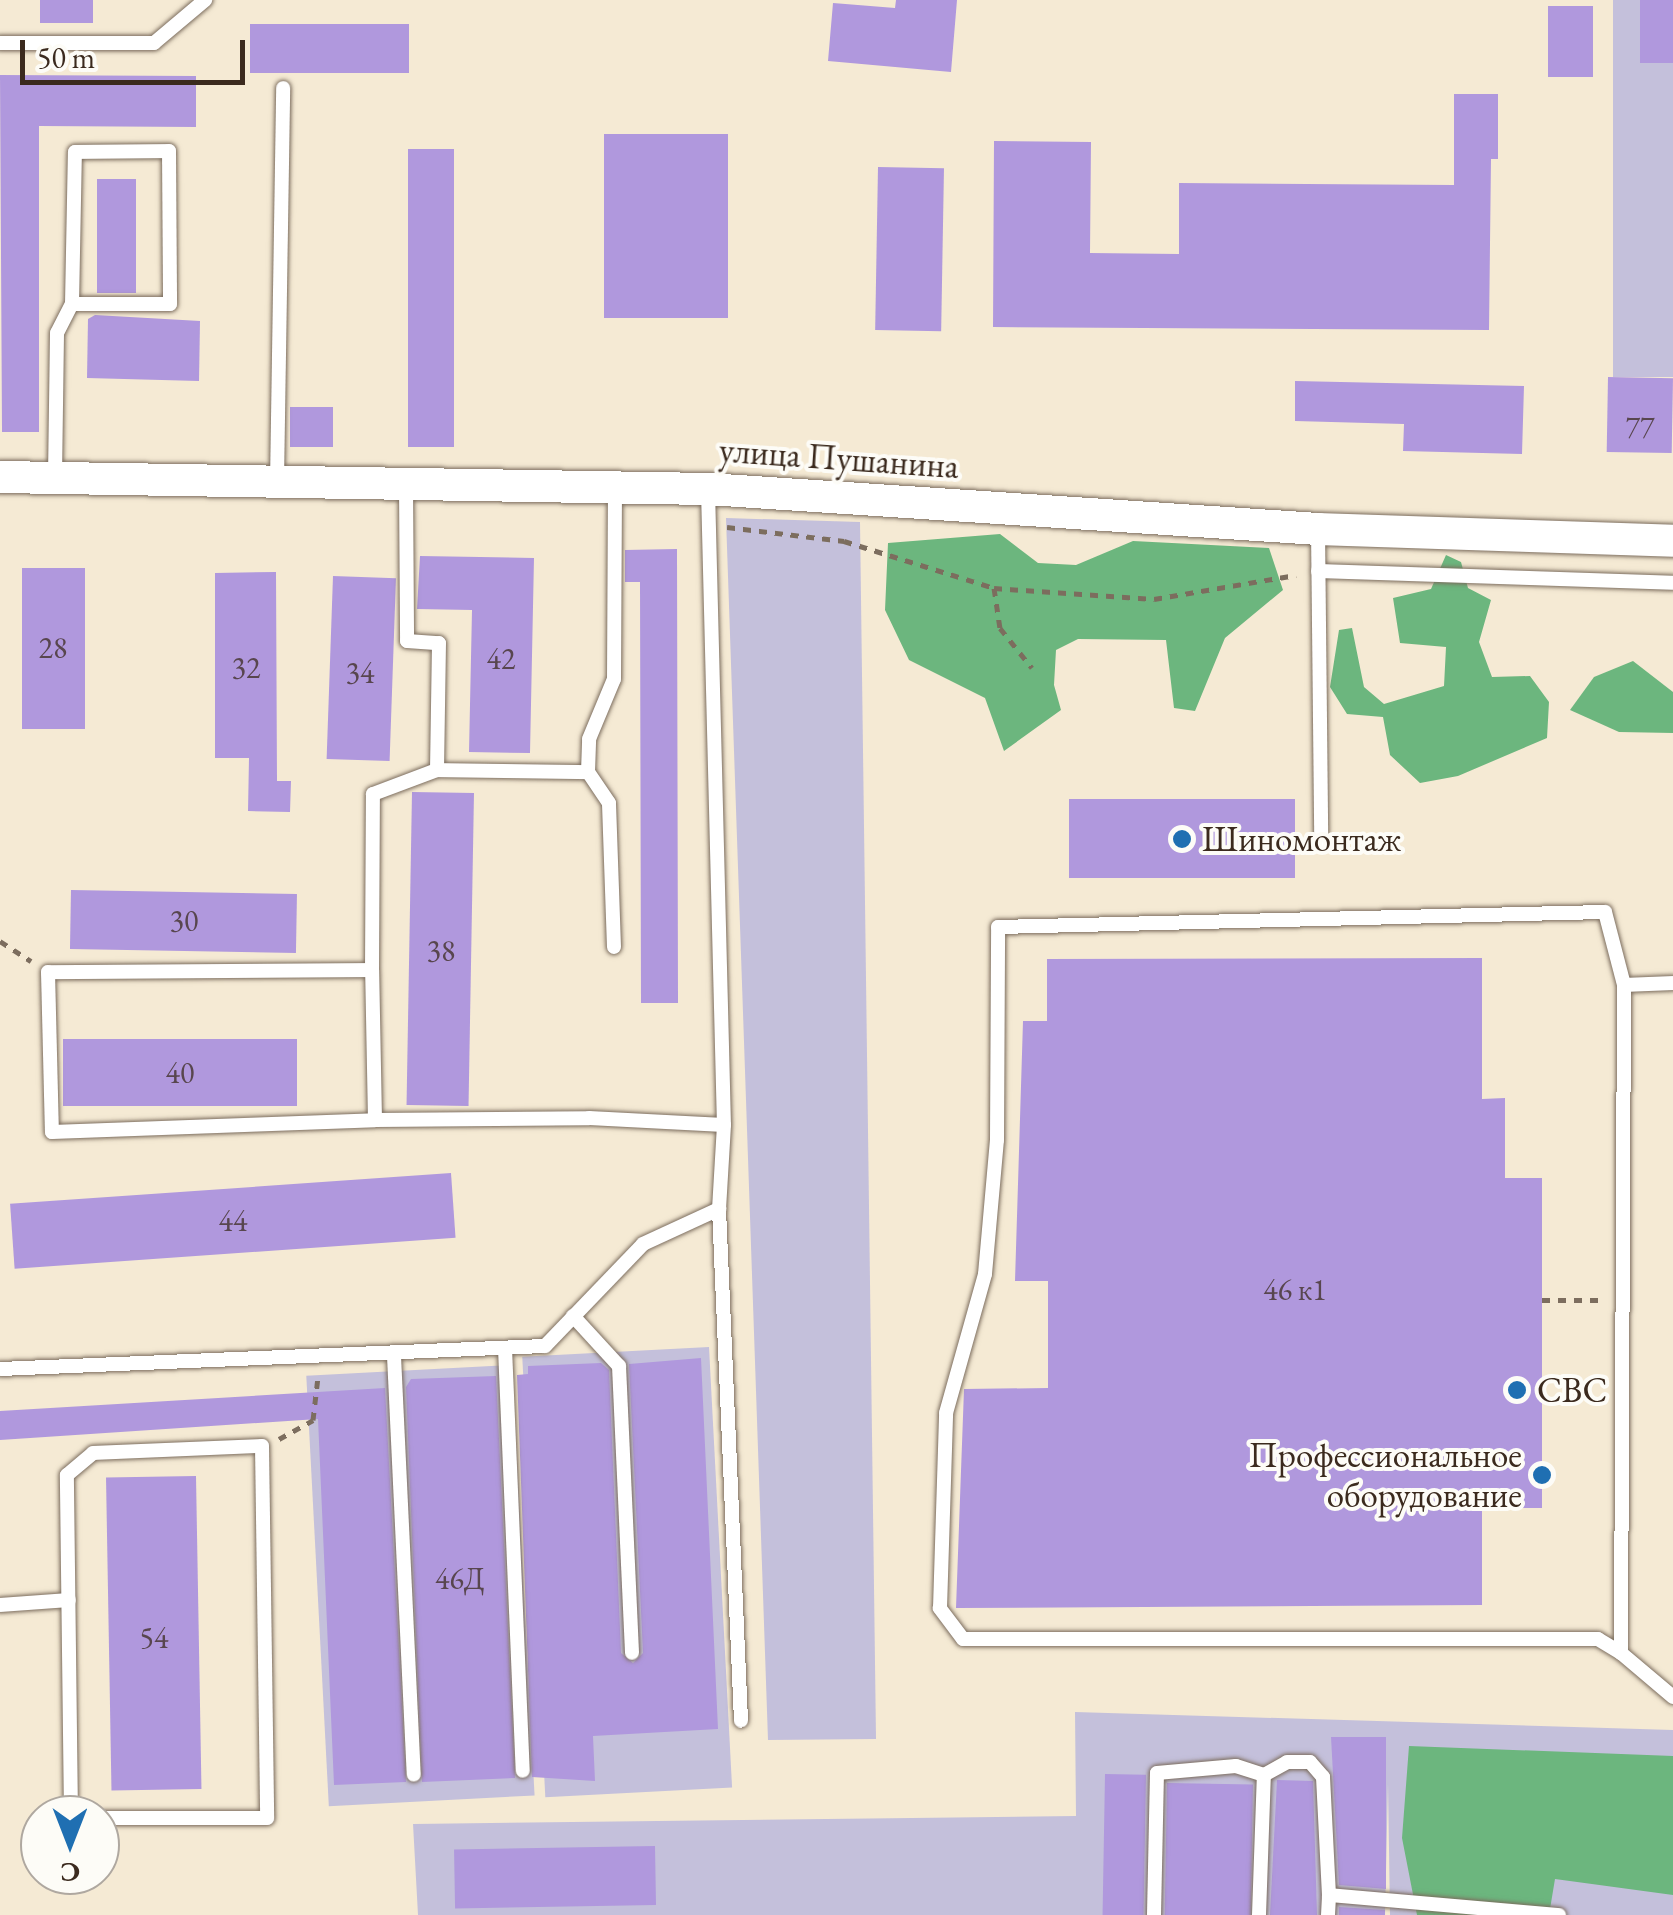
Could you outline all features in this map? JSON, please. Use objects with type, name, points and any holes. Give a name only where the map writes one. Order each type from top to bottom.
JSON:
[{"type":"street","name":"улица Пушанина","points":[[0,476],[708,489],[1318,528],[1673,541]]},
{"type":"lane","points":[[0,43],[154,43],[204,0]]},
{"type":"lane","points":[[277,483],[282,88]]},
{"type":"lane","points":[[55,478],[57,333],[72,304],[75,152],[169,151],[170,304],[72,304]]},
{"type":"lane","points":[[406,485],[407,641],[439,643],[436,770]]},
{"type":"lane","points":[[614,947],[610,804],[588,772],[588,740],[614,678],[615,488]]},
{"type":"lane","points":[[708,489],[724,1124],[719,1208],[741,1721]]},
{"type":"lane","points":[[1318,528],[1321,841]]},
{"type":"lane","points":[[1318,571],[1673,584]]},
{"type":"lane","points":[[375,1120],[373,794],[436,770],[588,772]]},
{"type":"lane","points":[[1620,1652],[1624,984],[1606,912],[998,927],[994,1178],[986,1274],[946,1413],[940,1608],[963,1639],[1598,1639],[1620,1652],[1673,1697]]},
{"type":"lane","points":[[372,970],[48,972],[52,1132],[375,1120],[588,1118],[724,1124]]},
{"type":"lane","points":[[1624,984],[1673,983]]},
{"type":"lane","points":[[0,1369],[394,1356],[545,1346],[643,1244],[719,1208]]},
{"type":"lane","points":[[574,1316],[619,1366],[632,1653]]},
{"type":"lane","points":[[505,1348],[524,1771]]},
{"type":"lane","points":[[394,1356],[414,1775]]},
{"type":"lane","points":[[71,1795],[67,1475],[93,1453],[262,1446],[267,1818],[120,1818]]},
{"type":"lane","points":[[0,1605],[69,1600]]},
{"type":"lane","points":[[1154,1915],[1157,1773],[1236,1766],[1264,1775],[1287,1762],[1310,1762],[1323,1777],[1328,1915]]},
{"type":"lane","points":[[1259,1915],[1264,1775]]},
{"type":"lane","points":[[1329,1895],[1559,1915]]},
{"type":"path","points":[[709,524],[844,541],[994,588],[1154,599],[1318,571]]},
{"type":"path","points":[[994,588],[1000,628],[1032,668]]},
{"type":"path","points":[[0,940],[48,972]]},
{"type":"path","points":[[1542,1300],[1624,1300]]},
{"type":"path","points":[[262,1446],[313,1420],[312,1388],[328,1358]]},
{"type":"shaded area","points":[[1613,0],[1673,0],[1673,377],[1613,377]]},
{"type":"shaded area","points":[[726,518],[860,522],[876,1739],[768,1740]]},
{"type":"shaded area","points":[[709,1347],[732,1787],[545,1797],[522,1357]]},
{"type":"shaded area","points":[[512,1365],[535,1795],[329,1806],[306,1376]]},
{"type":"shaded area","points":[[1075,1712],[1673,1730],[1673,1915],[1390,1915],[1388,1784],[1385,1915],[418,1915],[413,1824],[1076,1816]]},
{"type":"green space","points":[[1000,534],[1038,563],[1076,565],[1133,541],[1269,548],[1283,590],[1225,638],[1195,711],[1174,708],[1166,640],[1078,639],[1056,650],[1054,685],[1061,710],[1004,751],[985,698],[909,660],[885,610],[888,543]]},
{"type":"green space","points":[[1446,555],[1461,562],[1468,588],[1491,600],[1479,642],[1492,677],[1530,676],[1549,702],[1547,738],[1458,776],[1420,783],[1390,755],[1383,717],[1347,714],[1330,687],[1339,630],[1352,628],[1364,687],[1384,704],[1444,686],[1446,647],[1400,643],[1393,598],[1431,589]]},
{"type":"green space","points":[[1633,661],[1673,692],[1673,733],[1619,732],[1570,710],[1594,677]]},
{"type":"green space","points":[[1409,1746],[1673,1756],[1673,1895],[1555,1879],[1549,1915],[1417,1915],[1402,1838]]},
{"type":"building","points":[[40,0],[93,0],[93,23],[40,23]]},
{"type":"building","points":[[896,0],[957,0],[951,72],[828,61],[833,3],[895,8]]},
{"type":"building","points":[[1640,0],[1673,0],[1673,63],[1640,63]]},
{"type":"building","points":[[1548,6],[1593,6],[1593,77],[1548,77]]},
{"type":"building","points":[[250,24],[409,24],[409,73],[250,73]]},
{"type":"building","points":[[0,75],[196,76],[196,127],[39,126],[39,432],[2,432]]},
{"type":"building","points":[[1454,94],[1498,94],[1498,159],[1491,159],[1489,330],[993,327],[994,141],[1091,142],[1090,253],[1179,254],[1179,183],[1454,185]]},
{"type":"building","points":[[604,134],[728,134],[728,318],[604,318]]},
{"type":"building","points":[[408,149],[454,149],[454,447],[408,447]]},
{"type":"building","points":[[878,167],[944,168],[941,331],[875,330]]},
{"type":"building","points":[[97,179],[136,179],[136,293],[97,293]]},
{"type":"building","points":[[95,315],[200,321],[199,381],[87,378],[88,319]]},
{"type":"building","points":[[1608,377],[1673,378],[1672,453],[1607,452]]},
{"type":"building","points":[[1295,381],[1524,386],[1522,454],[1403,451],[1404,424],[1295,421]]},
{"type":"building","points":[[290,407],[333,407],[333,447],[290,447]]},
{"type":"building","points":[[677,549],[678,1003],[641,1003],[640,582],[625,582],[625,550]]},
{"type":"building","points":[[420,556],[534,558],[530,753],[469,752],[472,610],[417,609]]},
{"type":"building","points":[[22,568],[85,568],[85,729],[22,729]]},
{"type":"building","points":[[276,572],[277,781],[291,781],[290,812],[248,811],[249,758],[215,758],[215,573]]},
{"type":"building","points":[[333,576],[396,578],[390,761],[327,759]]},
{"type":"building","points":[[412,792],[474,793],[469,1106],[407,1105]]},
{"type":"building","name":"Шиномонтаж","points":[[1069,799],[1295,799],[1295,878],[1069,878]]},
{"type":"building","points":[[71,890],[297,894],[296,953],[70,949]]},
{"type":"building","points":[[1482,958],[1482,1099],[1505,1098],[1505,1178],[1542,1178],[1542,1508],[1482,1508],[1482,1605],[956,1608],[964,1389],[1048,1388],[1048,1281],[1015,1281],[1023,1021],[1047,1021],[1047,959]]},
{"type":"building","points":[[63,1039],[297,1039],[297,1106],[63,1106]]},
{"type":"building","points":[[451,1173],[456,1238],[15,1269],[10,1204]]},
{"type":"building","points":[[701,1358],[718,1729],[593,1736],[595,1781],[532,1777],[517,1375],[528,1374],[528,1366],[601,1363],[609,1370],[621,1653],[633,1663],[643,1653],[629,1364]]},
{"type":"building","points":[[496,1376],[515,1778],[422,1782],[406,1387],[411,1379]]},
{"type":"building","points":[[385,1388],[406,1782],[334,1785],[318,1419],[0,1440],[0,1411]]},
{"type":"building","points":[[196,1476],[201,1789],[111,1791],[106,1478]]},
{"type":"building","points":[[1331,1737],[1386,1737],[1386,1889],[1339,1885]]},
{"type":"building","points":[[1105,1774],[1146,1775],[1144,1915],[1103,1915]]},
{"type":"building","points":[[1277,1780],[1313,1781],[1317,1915],[1270,1915]]},
{"type":"building","points":[[1167,1783],[1253,1785],[1251,1915],[1165,1915]]},
{"type":"building","points":[[655,1846],[656,1905],[455,1908],[454,1850]]},
{"type":"building","points":[[1339,1907],[1385,1910],[1385,1915],[1339,1915]]},
{"type":"place","name":"Шиномонтаж","points":[[1182,839]]},
{"type":"place","name":"СВС","points":[[1517,1390]]},
{"type":"place","name":"Профессиональное оборудование","points":[[1542,1475]]}]
